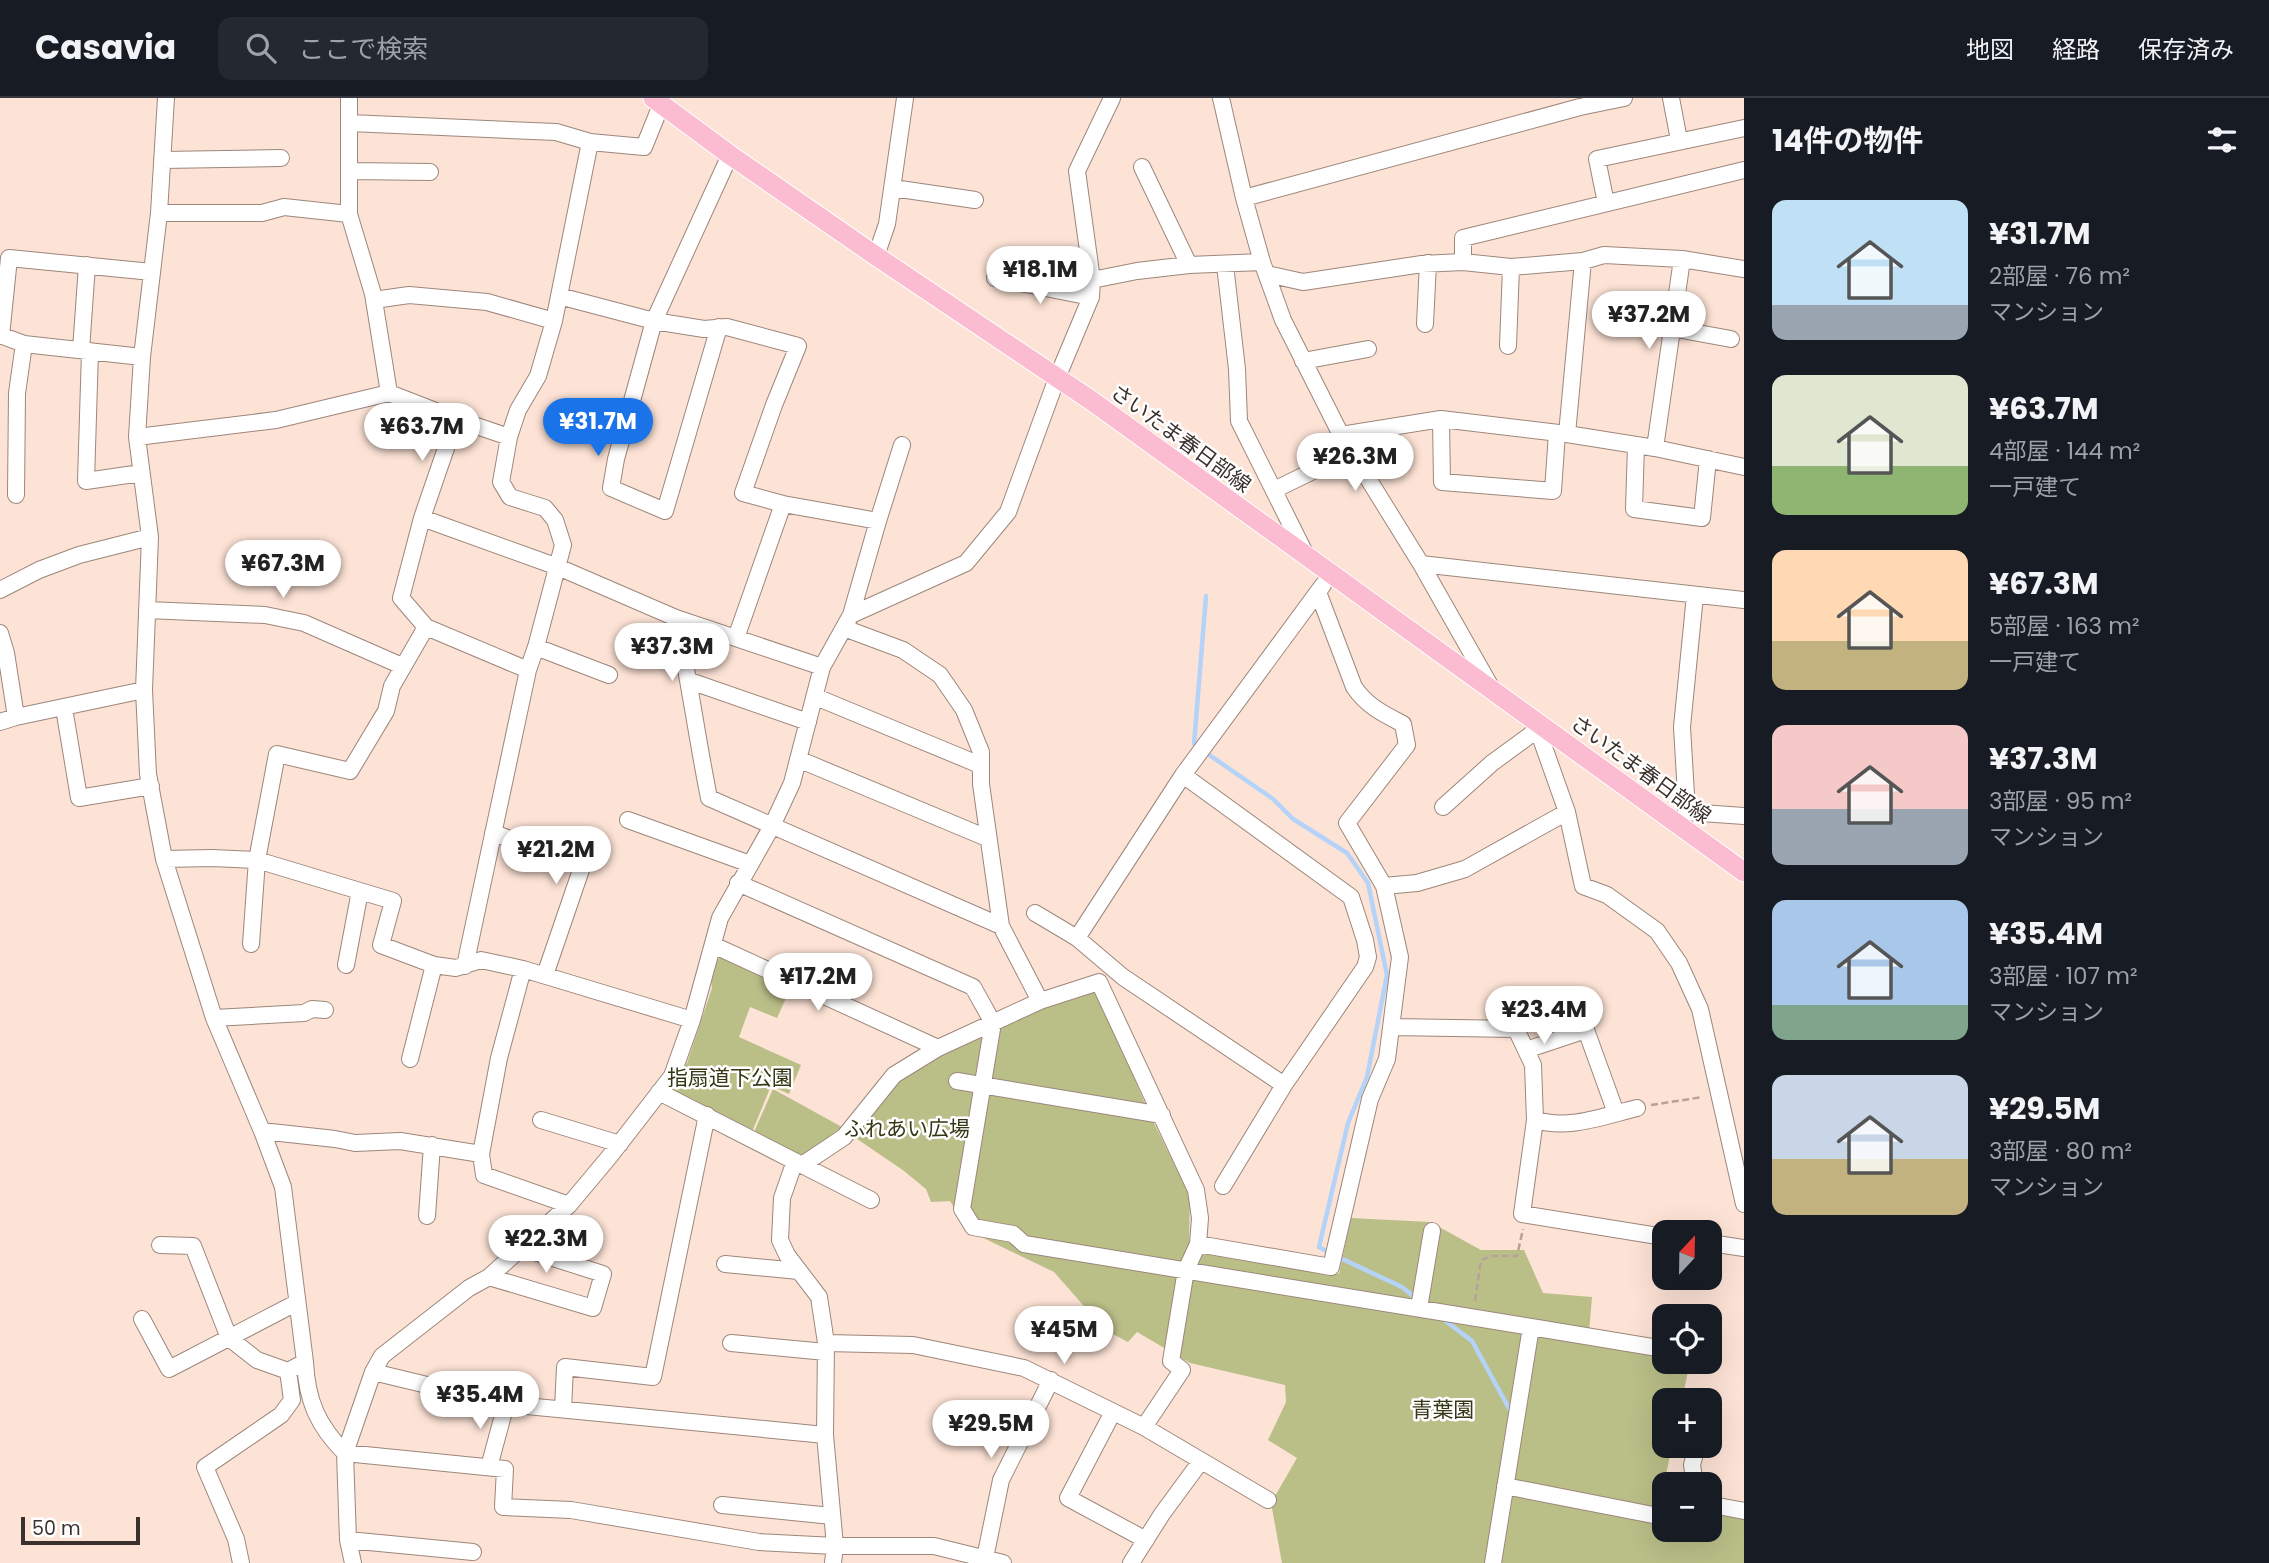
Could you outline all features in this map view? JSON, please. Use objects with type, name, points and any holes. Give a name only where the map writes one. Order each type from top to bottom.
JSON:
[{"type":"main road","name":"さいたま春日部線","points":[[657,101],[876,256],[1057,377],[1492,689],[1535,725],[1682,818],[1744,872]]},
{"type":"street","points":[[166,98],[159,213],[142,357],[137,437],[150,537],[144,690],[151,786],[164,859],[214,1018],[262,1130],[283,1187],[306,1386],[315,1415],[345,1453],[505,1469],[503,1507],[571,1510],[834,1555],[934,1546],[946,1556],[985,1558],[1003,1563]]},
{"type":"street","points":[[349,98],[349,214],[374,300],[389,393]]},
{"type":"street","points":[[876,256],[887,224],[905,98]]},
{"type":"street","points":[[848,621],[965,563],[1008,512],[1057,377],[1091,297],[1092,280],[1077,171],[1112,98]]},
{"type":"street","points":[[1221,98],[1244,198],[1264,268],[1283,320],[1341,435],[1421,564],[1492,689]]},
{"type":"street","points":[[1244,198],[1580,107],[1624,98]]},
{"type":"street","points":[[1671,98],[1679,140]]},
{"type":"street","points":[[350,124],[556,132],[590,142],[644,147],[657,101]]},
{"type":"street","points":[[1606,203],[1597,159],[1744,128]]},
{"type":"street","points":[[465,966],[528,670],[563,545],[555,520],[545,508],[510,498],[501,482],[517,410],[538,376],[554,321],[590,142]]},
{"type":"street","points":[[719,327],[665,511],[611,488],[654,321],[730,155]]},
{"type":"street","points":[[162,160],[281,158]]},
{"type":"street","points":[[1142,167],[1189,265]]},
{"type":"street","points":[[1463,262],[1463,238],[1744,170]]},
{"type":"street","points":[[350,171],[430,172]]},
{"type":"street","points":[[893,188],[975,200]]},
{"type":"street","points":[[159,213],[262,213],[284,207],[349,214]]},
{"type":"street","points":[[1092,280],[1189,265],[1226,265],[1264,268],[1303,282],[1428,263],[1463,262],[1511,267],[1583,261],[1604,255],[1682,259],[1744,269]]},
{"type":"street","points":[[142,357],[24,344],[1,336],[9,258],[152,272]]},
{"type":"street","points":[[1655,448],[1682,259]]},
{"type":"street","points":[[1441,419],[1442,482],[1553,491],[1583,261]]},
{"type":"street","points":[[1425,324],[1428,263]]},
{"type":"street","points":[[87,265],[86,481],[141,473]]},
{"type":"street","points":[[1226,265],[1237,369],[1239,421],[1307,557]]},
{"type":"street","points":[[1508,346],[1511,267]]},
{"type":"street","points":[[995,278],[1091,297]]},
{"type":"street","points":[[374,300],[409,295],[487,302],[554,321]]},
{"type":"street","points":[[559,296],[654,321],[704,329],[727,327],[798,346],[743,493],[783,504],[878,521]]},
{"type":"street","points":[[1671,328],[1731,339]]},
{"type":"street","points":[[16,495],[16,393],[24,344]]},
{"type":"street","points":[[1303,361],[1368,349]]},
{"type":"street","points":[[137,437],[276,420],[389,393],[509,437]]},
{"type":"street","points":[[456,419],[422,518],[401,598],[426,627],[528,670]]},
{"type":"street","points":[[1341,435],[1441,419],[1655,448],[1744,467]]},
{"type":"street","points":[[353,1563],[348,1540],[345,1453],[373,1372],[382,1356],[469,1288],[489,1277],[569,1205],[620,1144],[671,1076],[692,1020],[720,918],[772,826],[792,783],[822,667],[848,621],[902,445]]},
{"type":"street","points":[[1636,445],[1634,509],[1702,518],[1708,458]]},
{"type":"street","points":[[1274,490],[1352,452]]},
{"type":"street","points":[[736,638],[783,504]]},
{"type":"street","points":[[422,518],[558,567],[676,618],[822,667]]},
{"type":"street","points":[[0,590],[39,570],[69,559],[150,537]]},
{"type":"street","points":[[1421,564],[1744,600]]},
{"type":"street","points":[[1077,938],[1183,775],[1331,574]]},
{"type":"street","points":[[1198,1244],[1331,1267],[1370,1099],[1387,1059],[1400,957],[1384,886],[1347,823],[1407,745],[1403,724],[1374,709],[1354,687],[1318,592]]},
{"type":"street","points":[[1695,595],[1682,727],[1682,818],[1744,816]]},
{"type":"street","points":[[147,610],[265,615],[304,623],[402,666]]},
{"type":"street","points":[[676,618],[690,681],[709,798],[1001,926]]},
{"type":"street","points":[[848,621],[903,650],[940,675],[964,710],[981,752],[987,838],[1001,926],[1040,1001]]},
{"type":"street","points":[[251,944],[257,860],[277,754],[350,771],[386,710],[392,685],[426,627]]},
{"type":"street","points":[[0,633],[6,653],[16,717]]},
{"type":"street","points":[[536,647],[609,675]]},
{"type":"street","points":[[690,681],[808,722]]},
{"type":"street","points":[[0,722],[144,690]]},
{"type":"street","points":[[816,697],[980,765]]},
{"type":"street","points":[[64,708],[79,798],[151,786]]},
{"type":"street","points":[[1443,807],[1535,725],[1567,812],[1583,886],[1607,895],[1657,931],[1679,963],[1700,1009],[1744,1204]]},
{"type":"street","points":[[798,759],[987,838]]},
{"type":"street","points":[[1183,775],[1350,897],[1368,957],[1365,967],[1284,1085],[1223,1185]]},
{"type":"street","points":[[1384,886],[1417,883],[1465,869],[1567,812]]},
{"type":"street","points":[[628,820],[750,864]]},
{"type":"street","points":[[493,833],[583,864],[545,975]]},
{"type":"street","points":[[164,859],[257,860],[393,901],[382,945],[434,965],[456,968],[481,960],[523,969],[692,1020]]},
{"type":"street","points":[[738,883],[973,987],[993,1023],[962,1209],[973,1227],[1013,1234],[1024,1244],[1652,1347]]},
{"type":"street","points":[[346,965],[360,891]]},
{"type":"street","points":[[1035,913],[1077,938],[1123,977],[1284,1085]]},
{"type":"street","points":[[713,945],[938,1048]]},
{"type":"street","points":[[410,1059],[434,965]]},
{"type":"street","points":[[523,969],[499,1058],[481,1154],[484,1175],[569,1205]]},
{"type":"street","points":[[834,1555],[825,1435],[826,1347],[819,1297],[787,1255],[780,1240],[782,1198],[798,1163],[844,1138],[894,1075],[938,1048],[1040,1001],[1099,982],[1196,1190],[1200,1218],[1198,1244],[1186,1270],[1171,1361],[1182,1370],[1144,1427]]},
{"type":"street","points":[[214,1018],[325,1010]]},
{"type":"street","points":[[1391,1027],[1516,1029],[1532,1065],[1535,1120],[1522,1214],[1652,1235]]},
{"type":"street","points":[[1526,1050],[1586,1030],[1616,1113]]},
{"type":"street","points":[[957,1081],[1162,1115]]},
{"type":"street","points":[[659,1092],[871,1200]]},
{"type":"street","points":[[1535,1120],[1556,1125],[1569,1124],[1637,1108]]},
{"type":"street","points":[[562,1409],[565,1367],[653,1377],[707,1115]]},
{"type":"street","points":[[541,1120],[620,1144]]},
{"type":"street","points":[[262,1130],[355,1143],[400,1141],[481,1154]]},
{"type":"street","points":[[427,1216],[432,1145]]},
{"type":"street","points":[[1419,1308],[1432,1231]]},
{"type":"street","points":[[160,1245],[193,1246],[229,1338],[257,1360],[288,1371],[305,1362]]},
{"type":"street","points":[[1722,1245],[1744,1248]]},
{"type":"street","points":[[489,1277],[593,1308],[603,1274],[522,1248]]},
{"type":"street","points":[[725,1264],[799,1271]]},
{"type":"street","points":[[142,1319],[169,1368],[296,1303]]},
{"type":"street","points":[[1493,1563],[1531,1328]]},
{"type":"street","points":[[731,1343],[826,1347],[913,1345],[1024,1368],[1144,1427],[1268,1500]]},
{"type":"street","points":[[241,1563],[236,1539],[205,1468],[281,1415],[292,1400],[288,1371]]},
{"type":"street","points":[[373,1372],[506,1404],[825,1435]]},
{"type":"street","points":[[985,1558],[1001,1480],[1051,1380]]},
{"type":"street","points":[[489,1468],[506,1404]]},
{"type":"street","points":[[1113,1412],[1068,1498],[1146,1539]]},
{"type":"street","points":[[1131,1563],[1162,1514],[1201,1461]]},
{"type":"street","points":[[1505,1486],[1652,1515]]},
{"type":"street","points":[[722,1505],[832,1516]]},
{"type":"street","points":[[1722,1507],[1744,1511]]},
{"type":"street","points":[[348,1540],[472,1552]]},
{"type":"path","points":[[1637,1108],[1720,1094]]},
{"type":"path","points":[[1472,1318],[1481,1260],[1493,1256],[1517,1256],[1527,1215]]},
{"type":"green space","name":"指扇道下公園","points":[[722,956],[791,987],[777,1018],[750,1007],[739,1037],[801,1065],[789,1094],[771,1086],[752,1132],[666,1088],[687,1063],[712,988],[712,970]]},
{"type":"green space","name":"青葉園","points":[[1096,989],[1150,1115],[1190,1196],[1189,1243],[1203,1249],[1339,1274],[1351,1218],[1430,1222],[1481,1250],[1524,1250],[1543,1293],[1592,1297],[1589,1332],[1652,1340],[1652,1374],[1687,1374],[1685,1388],[1652,1388],[1652,1458],[1669,1458],[1667,1472],[1652,1472],[1652,1542],[1722,1542],[1722,1512],[1744,1518],[1744,1563],[1282,1563],[1271,1503],[1297,1458],[1268,1440],[1286,1402],[1285,1385],[1190,1363],[1137,1332],[1128,1342],[1105,1330],[1054,1272],[969,1231],[950,1201],[931,1202],[926,1189],[847,1132],[897,1080],[979,1031]]},
{"type":"green space","points":[[773,1089],[842,1127],[802,1156],[754,1132]]},
{"type":"waterway","points":[[1198,747],[1194,744],[1206,596]]},
{"type":"waterway","points":[[1205,752],[1273,799],[1293,819],[1347,853],[1368,883],[1387,975],[1367,1077],[1348,1123],[1319,1247],[1330,1253]]},
{"type":"waterway","points":[[1338,1257],[1402,1287],[1417,1299]]},
{"type":"waterway","points":[[1443,1319],[1472,1341],[1511,1412]]},
{"type":"park label","name":"ふれあい広場","points":[[907,1128]]}]
